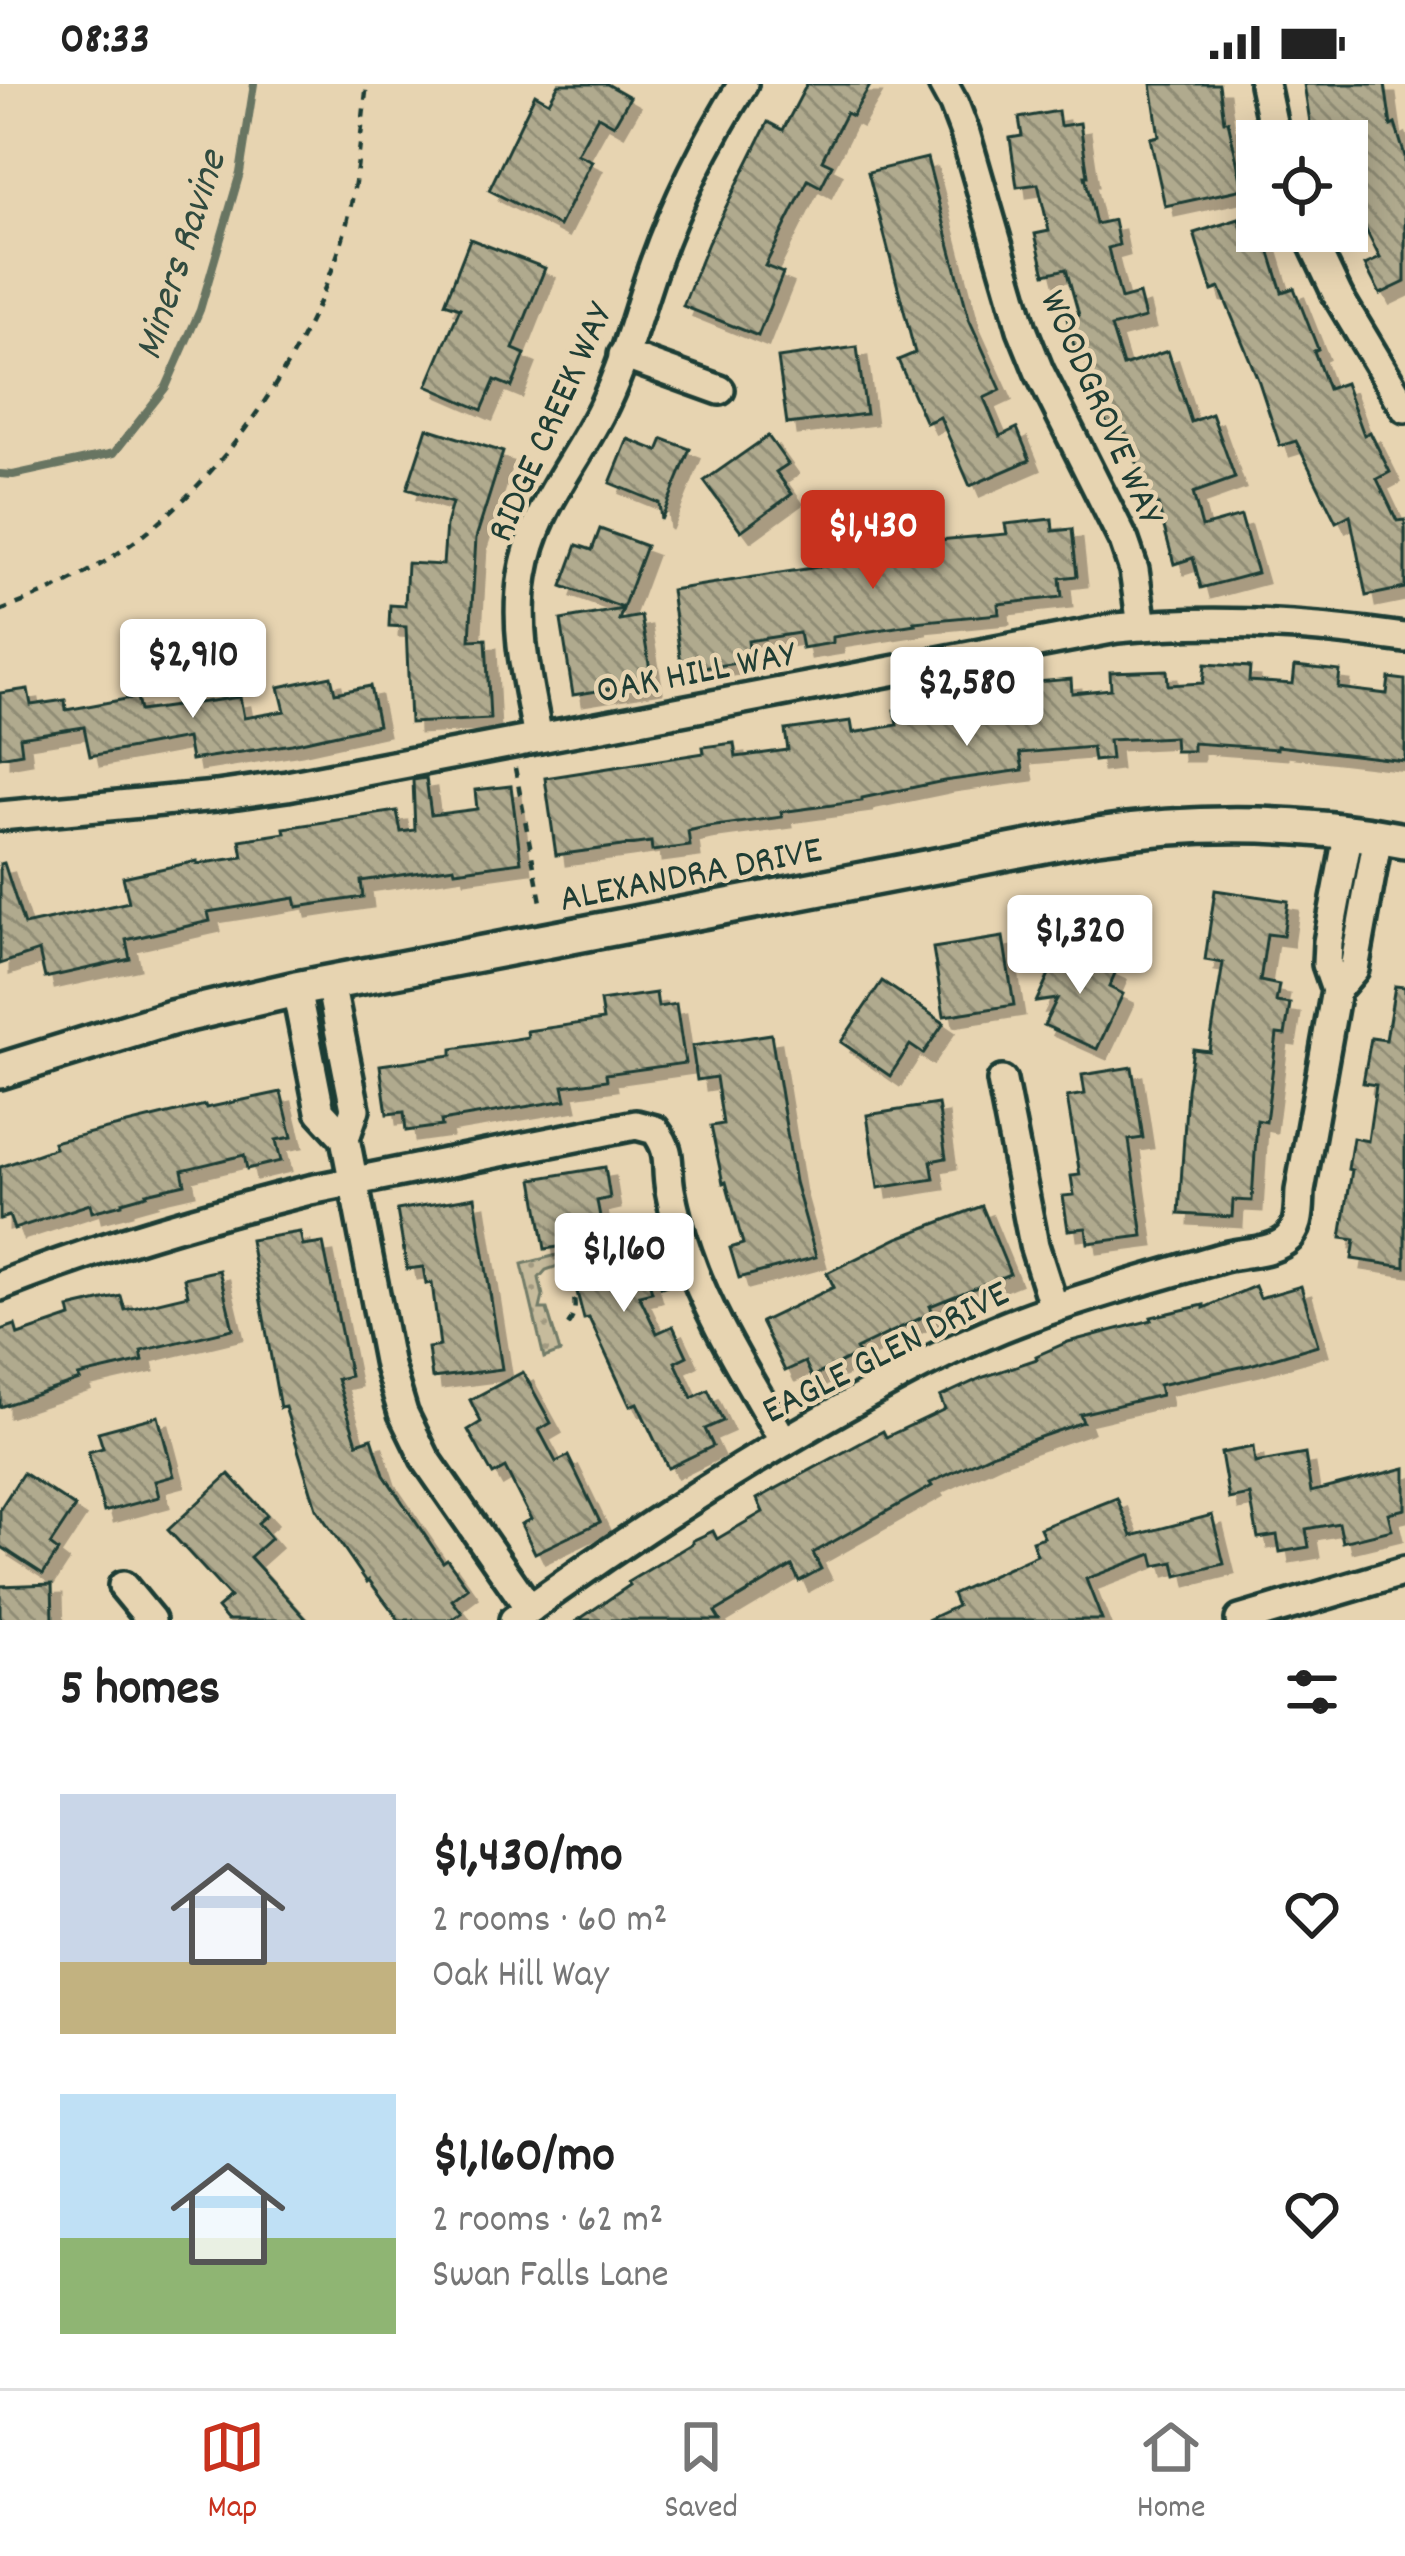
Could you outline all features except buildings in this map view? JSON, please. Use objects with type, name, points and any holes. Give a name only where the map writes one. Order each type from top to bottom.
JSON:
[{"type":"street","name":"RIDGE CREEK WAY","points":[[538,738],[522,653],[520,602],[540,515],[604,405],[670,222],[743,84]]},
{"type":"street","name":"WOODGROVE WAY","points":[[944,84],[965,133],[1022,329],[1124,541],[1137,584],[1142,626]]},
{"type":"street","points":[[1264,84],[1272,120]]},
{"type":"street","points":[[1317,252],[1405,408]]},
{"type":"street","points":[[623,355],[720,389]]},
{"type":"street","name":"OAK HILL WAY","points":[[0,816],[287,786],[1109,629],[1192,623],[1299,625],[1405,638]]},
{"type":"street","name":"ALEXANDRA DRIVE","points":[[0,1072],[171,1018],[296,989],[1097,835],[1208,824],[1276,824],[1377,836]]},
{"type":"street","name":"EAGLE GLEN DRIVE","points":[[522,1614],[658,1520],[921,1365],[1054,1308],[1240,1253],[1272,1248],[1290,1238],[1298,1221],[1336,990],[1327,964],[1334,910],[1377,836]]},
{"type":"street","name":"EAGLE GLEN DRIVE","points":[[1336,990],[1354,969],[1377,836]]},
{"type":"street","points":[[1334,910],[1365,916]]},
{"type":"street","points":[[330,983],[355,1109],[345,1138],[389,1366],[403,1414],[522,1614]]},
{"type":"street","points":[[296,989],[320,1111],[345,1138]]},
{"type":"street","points":[[311,1066],[345,1059]]},
{"type":"street","points":[[1002,1081],[1034,1245],[1054,1308]]},
{"type":"street","points":[[0,1286],[169,1228],[293,1195],[636,1125],[655,1130],[666,1145],[669,1187],[696,1278],[784,1442]]},
{"type":"street","points":[[1240,1620],[1405,1571]]},
{"type":"street","points":[[123,1586],[152,1620]]},
{"type":"path","points":[[0,611],[86,573],[135,540],[182,500],[248,426],[304,334],[341,244],[367,84]]},
{"type":"path","points":[[514,763],[542,902]]},
{"type":"path","points":[[568,1324],[576,1312],[576,1299],[565,1271],[566,1257],[628,1244],[638,1249]]},
{"type":"shaded area","points":[[561,1254],[561,1265],[539,1278],[540,1309],[547,1309],[560,1352],[544,1358],[522,1264]]},
{"type":"waterway","name":"Miners Ravine","points":[[0,474],[114,453],[166,387],[200,310],[240,173],[254,84]]}]
